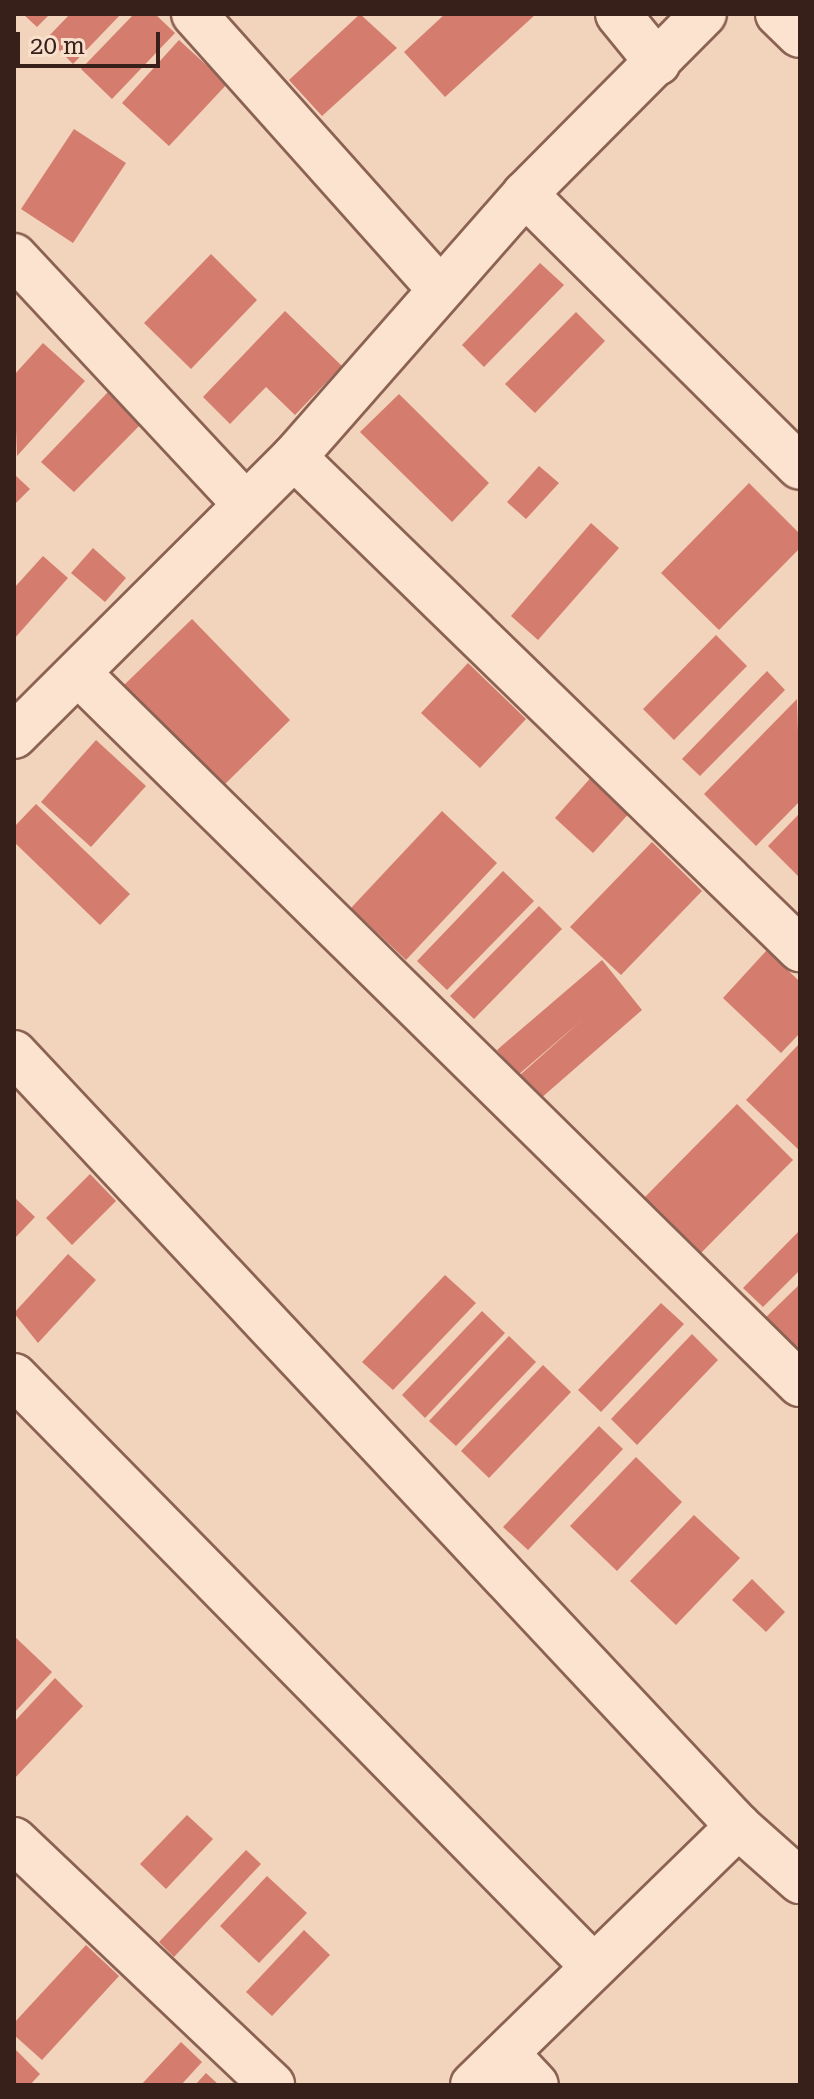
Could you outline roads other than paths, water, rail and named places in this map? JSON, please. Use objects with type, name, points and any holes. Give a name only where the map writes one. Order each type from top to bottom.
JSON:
[{"type":"street","points":[[194,14],[439,288]]},
{"type":"street","points":[[618,14],[658,63]]},
{"type":"street","points":[[20,718],[79,674],[244,503],[294,457],[439,288],[525,194],[704,14]]},
{"type":"street","points":[[778,14],[800,35]]},
{"type":"street","points":[[525,194],[800,467]]},
{"type":"street","points":[[14,256],[244,503]]},
{"type":"street","points":[[294,457],[800,949]]},
{"type":"street","points":[[79,674],[800,1384]]},
{"type":"street","points":[[14,1053],[738,1826],[800,1881]]},
{"type":"street","points":[[14,1376],[593,1966]]},
{"type":"street","points":[[473,2085],[521,2070],[593,1966],[738,1826]]},
{"type":"street","points":[[14,1840],[272,2085]]}]
